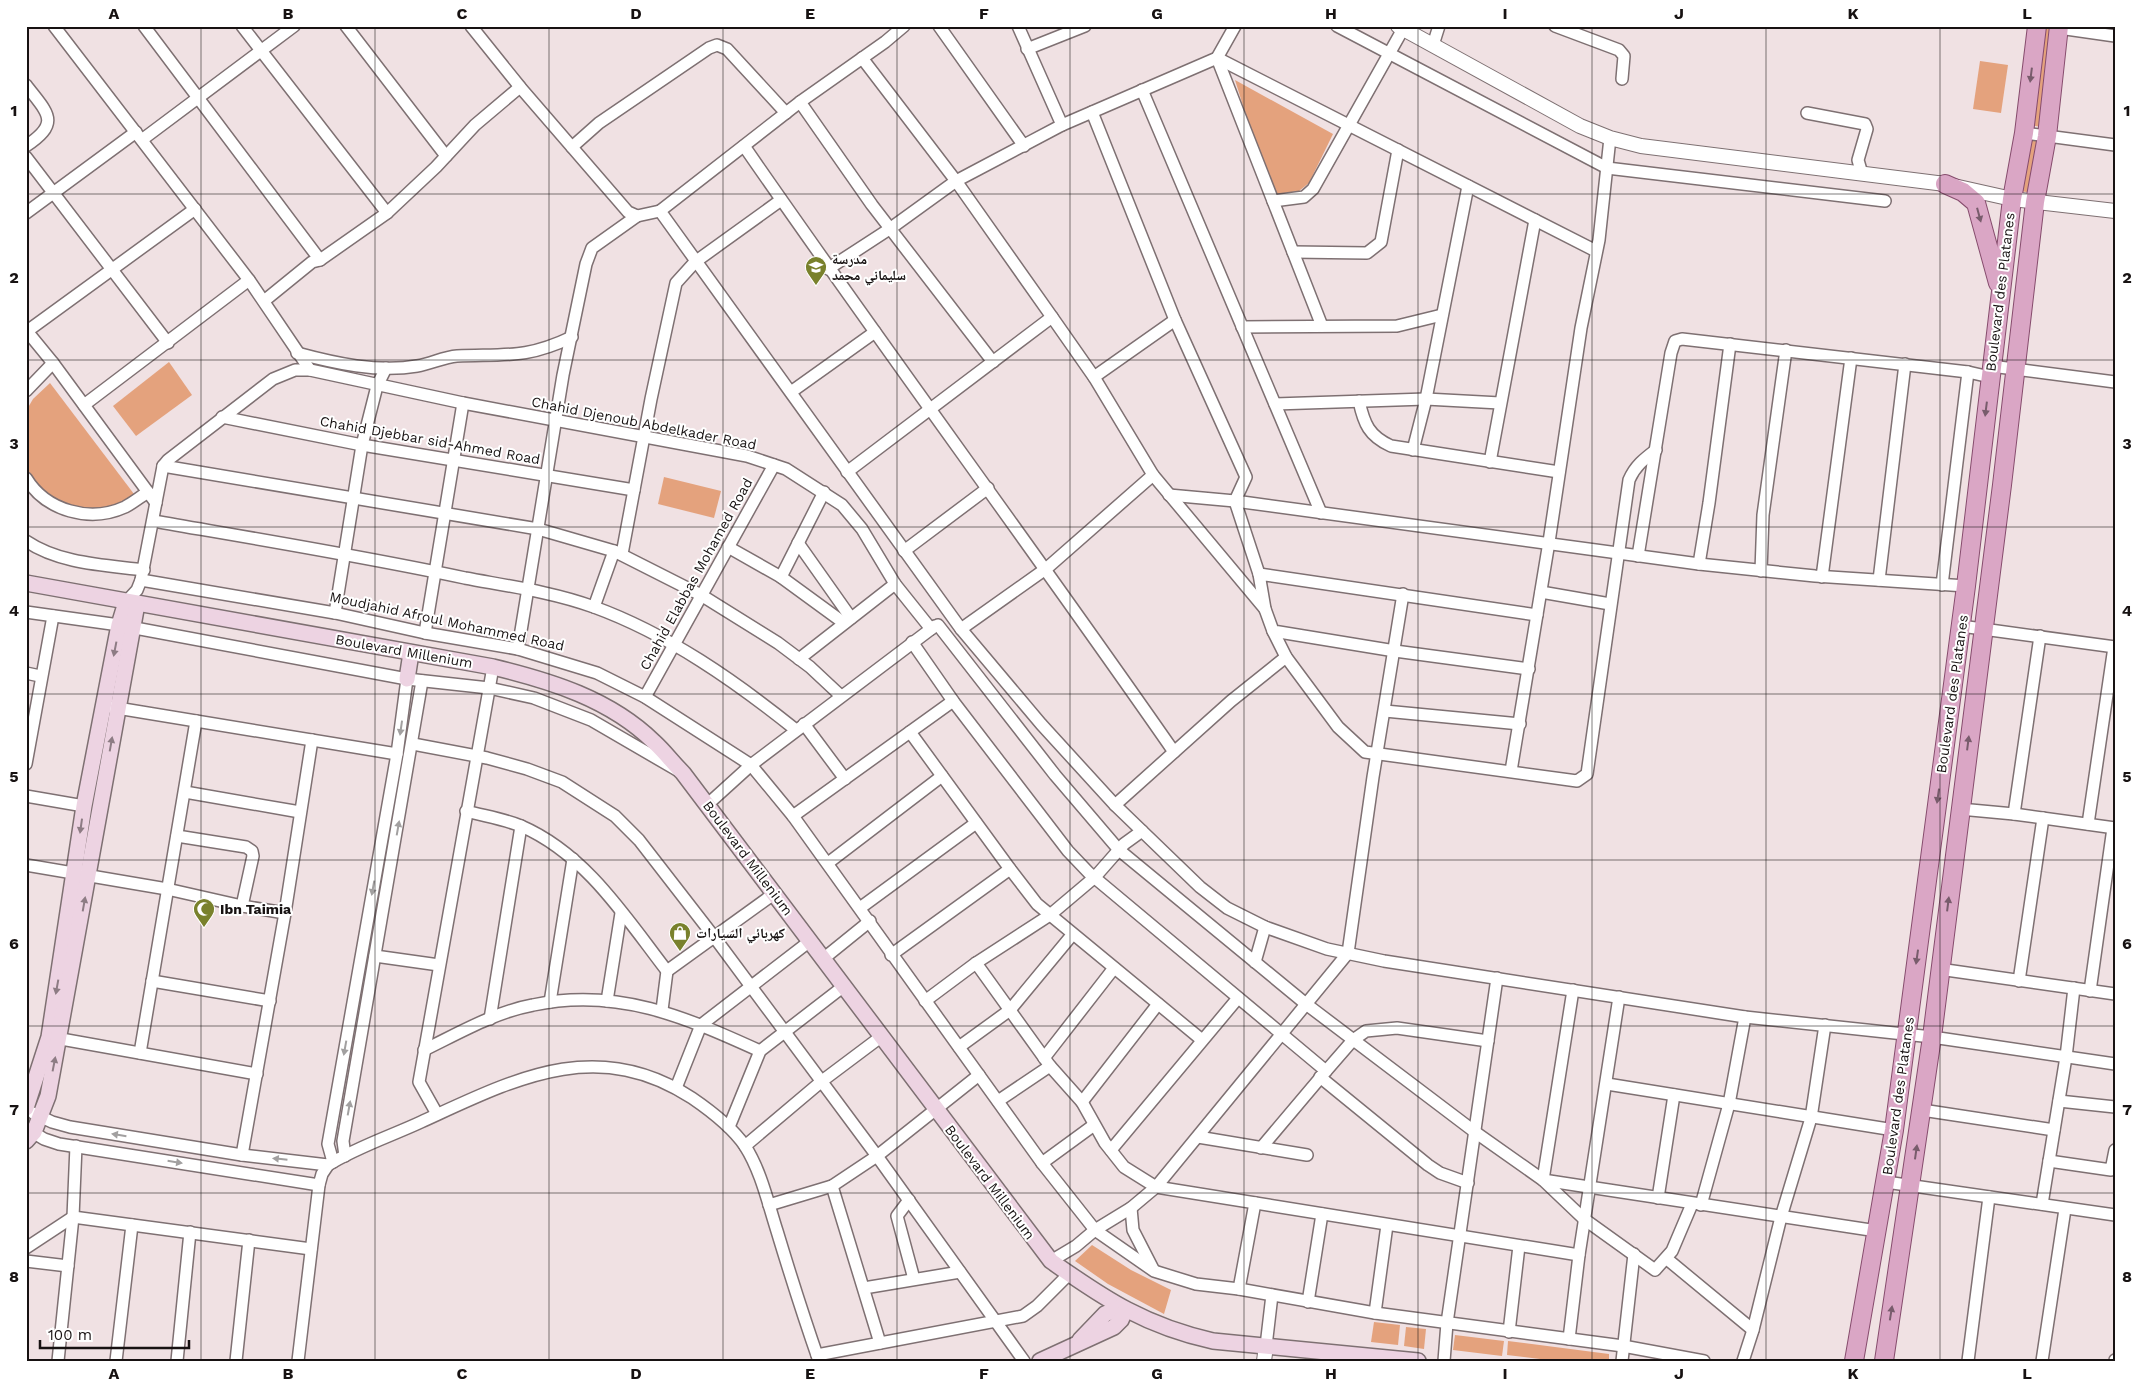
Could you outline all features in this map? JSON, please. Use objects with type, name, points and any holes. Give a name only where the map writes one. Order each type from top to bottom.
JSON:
[{"type":"main road","name":"Boulevard des Platanes","points":[[1854,1361],[1894,1130],[1961,626],[2000,290],[2038,26]]},
{"type":"main road","name":"Boulevard des Platanes","points":[[1884,1361],[1932,1037],[2035,202],[2047,136],[2059,27]]},
{"type":"main road","points":[[1945,184],[1963,192],[1976,203],[2000,290]]},
{"type":"main road","name":"Boulevard Millenium","points":[[26,583],[137,589],[411,653],[493,667],[568,687],[597,702],[654,741],[683,773],[882,1036],[935,1110],[1051,1261],[1082,1284],[1122,1309],[1143,1320],[1189,1336],[1265,1353],[1418,1361]]},
{"type":"main road","points":[[29,1134],[44,1107],[110,707],[125,626],[137,589]]},
{"type":"main road","points":[[411,653],[415,680]]},
{"type":"main road","points":[[82,875],[84,806],[110,707]]},
{"type":"main road","points":[[28,1097],[54,1038]]},
{"type":"main road","points":[[1082,1284],[1088,1292],[1094,1308],[1095,1331]]},
{"type":"main road","points":[[1047,1360],[1095,1331],[1118,1324],[1122,1309]]},
{"type":"main road","points":[[1095,1331],[1143,1320]]},
{"type":"street","points":[[54,26],[264,300],[297,353],[310,370]]},
{"type":"street","points":[[144,26],[320,260]]},
{"type":"street","points":[[242,26],[260,52],[387,213]]},
{"type":"street","points":[[26,213],[140,136],[198,100],[249,58],[294,26]]},
{"type":"street","points":[[346,26],[446,156]]},
{"type":"street","points":[[471,26],[520,87],[628,212],[636,216]]},
{"type":"street","points":[[518,649],[580,290],[592,248],[636,216],[660,211],[800,102],[904,26]]},
{"type":"street","points":[[938,26],[1024,146]]},
{"type":"street","points":[[1018,26],[1062,125]]},
{"type":"street","points":[[1027,49],[1085,26]]},
{"type":"street","points":[[828,269],[891,228],[956,181],[1062,125],[1217,58],[1235,26]]},
{"type":"street","points":[[1336,26],[1607,168],[1885,201]]},
{"type":"street","points":[[1434,45],[1439,26]]},
{"type":"street","points":[[1555,26],[1619,50],[1624,56],[1622,79]]},
{"type":"street","points":[[2059,27],[2115,36]]},
{"type":"street","points":[[1273,201],[1304,197],[1313,189],[1390,54],[1401,28],[1580,126],[1610,138],[1641,146],[1945,184],[2012,199],[2115,211]]},
{"type":"street","points":[[572,147],[599,124],[709,48],[717,45],[727,48],[786,113]]},
{"type":"street","points":[[862,58],[956,181],[1094,377],[1153,475],[1265,609]]},
{"type":"street","points":[[1217,58],[1596,251]]},
{"type":"street","points":[[1217,58],[1322,326]]},
{"type":"street","points":[[26,85],[46,112],[48,123],[44,133],[26,146]]},
{"type":"street","points":[[264,300],[312,262],[320,260],[387,213],[476,124],[520,87]]},
{"type":"street","points":[[1142,90],[1321,512]]},
{"type":"street","points":[[800,102],[872,205],[993,362]]},
{"type":"street","points":[[1092,112],[1175,320],[1246,477],[1235,501],[1259,574],[1265,609],[1273,631],[1286,657],[1338,727],[1365,752],[1577,781],[1587,774],[1617,552],[1629,480],[1633,471],[1642,460],[1656,450]]},
{"type":"street","points":[[1807,113],[1865,124],[1867,129],[1858,160],[1862,174]]},
{"type":"street","points":[[2024,133],[2115,145]]},
{"type":"street","points":[[1511,771],[1529,669],[1581,328],[1596,251],[1610,138]]},
{"type":"street","points":[[744,146],[828,269],[1047,568],[1174,752]]},
{"type":"street","points":[[1293,252],[1367,253],[1376,248],[1380,242],[1398,150]]},
{"type":"street","points":[[26,156],[114,269],[168,343]]},
{"type":"street","points":[[1413,450],[1426,399],[1468,186]]},
{"type":"street","points":[[594,607],[618,552],[634,490],[674,289],[678,278],[695,262],[782,200]]},
{"type":"street","points":[[156,504],[53,363],[27,331],[195,209]]},
{"type":"street","points":[[660,211],[961,629],[1041,724],[1115,805],[1200,887],[1227,908],[1265,928],[1327,949],[1348,953],[1745,1017],[1932,1037],[2115,1064]]},
{"type":"street","points":[[1490,462],[1535,220]]},
{"type":"street","points":[[84,405],[249,280]]},
{"type":"street","points":[[1242,327],[1397,326],[1442,316]]},
{"type":"street","points":[[847,472],[1052,317]]},
{"type":"street","points":[[1094,377],[1175,320]]},
{"type":"street","points":[[791,392],[875,332]]},
{"type":"street","points":[[297,353],[335,362],[386,368],[418,366],[455,356],[511,356],[535,352],[572,337]]},
{"type":"street","points":[[1638,556],[1671,353],[1675,341],[1682,339],[1730,344],[1968,372],[2015,370],[2115,382]]},
{"type":"street","points":[[1699,564],[1730,344]]},
{"type":"street","points":[[1761,571],[1764,515],[1786,350]]},
{"type":"street","points":[[1822,577],[1851,358]]},
{"type":"street","points":[[26,391],[53,363]]},
{"type":"street","points":[[1879,580],[1905,364]]},
{"type":"street","points":[[335,613],[362,444],[377,386],[386,368]]},
{"type":"street","points":[[137,589],[153,521],[163,466],[178,450],[273,379],[295,370],[310,370]]},
{"type":"street","name":"Chahid Djenoub Abdelkader Road","points":[[310,370],[377,386],[463,403],[747,456],[786,469],[824,492],[842,505],[862,529],[895,584],[934,627],[1119,850],[1306,1004],[1475,1132],[1543,1180],[1584,1219],[1655,1270],[1667,1259]]},
{"type":"street","points":[[1942,585],[1968,372]]},
{"type":"street","points":[[1275,404],[1426,399],[1500,403]]},
{"type":"street","points":[[1359,401],[1368,432],[1378,440],[1391,446],[1559,472]]},
{"type":"street","points":[[426,634],[463,403]]},
{"type":"street","name":"Chahid Djebbar sid-Ahmed Road","points":[[222,417],[362,444],[634,490]]},
{"type":"street","name":"Chahid Elabbas Mohamed Road","points":[[646,697],[774,465]]},
{"type":"street","points":[[163,466],[538,529],[618,552],[701,595],[799,658],[841,696]]},
{"type":"street","points":[[961,629],[1047,568],[1153,475]]},
{"type":"street","points":[[26,478],[32,487],[46,500],[59,508],[76,512],[108,512],[125,506],[148,492]]},
{"type":"street","points":[[904,551],[988,488]]},
{"type":"street","points":[[781,577],[824,492]]},
{"type":"street","points":[[1170,495],[1321,512],[1699,564],[1822,577],[1966,586]]},
{"type":"street","points":[[153,521],[437,572],[594,607],[674,645],[800,727],[845,779]]},
{"type":"street","name":"Moudjahid Afroul Mohammed Road","points":[[26,541],[46,551],[86,563],[137,589],[335,613],[426,634],[518,649],[597,673],[646,697],[751,765],[793,816],[828,863],[891,955],[1042,1163],[1096,1230],[1154,1271],[1196,1284],[1239,1289],[1375,1313],[1623,1346],[1704,1361]]},
{"type":"street","points":[[798,543],[847,621]]},
{"type":"street","points":[[728,547],[781,577],[847,621]]},
{"type":"street","points":[[1259,574],[1537,615]]},
{"type":"street","points":[[799,658],[895,584]]},
{"type":"street","points":[[1541,592],[1610,604]]},
{"type":"street","points":[[1051,1261],[1131,1208],[1156,1187],[1348,953],[1377,753],[1403,594]]},
{"type":"street","points":[[26,612],[125,626],[415,680],[489,688],[560,706],[591,720],[683,773]]},
{"type":"street","points":[[26,764],[29,731],[53,616]]},
{"type":"street","points":[[708,804],[751,765],[800,727],[912,642],[951,616]]},
{"type":"street","points":[[1961,626],[2114,647],[2088,824]]},
{"type":"street","points":[[1273,631],[1395,651],[1529,669]]},
{"type":"street","points":[[2014,814],[2040,636]]},
{"type":"street","points":[[912,642],[953,701],[1068,850],[1095,877],[1281,1035],[1428,1165],[1440,1174],[1468,1183]]},
{"type":"street","points":[[1115,805],[1265,672],[1286,657]]},
{"type":"street","points":[[437,1114],[419,1082],[475,756],[493,667]]},
{"type":"street","points":[[26,674],[40,676]]},
{"type":"street","points":[[345,1156],[343,1141],[413,744],[415,680]]},
{"type":"street","points":[[331,1163],[328,1144],[397,754],[415,680]]},
{"type":"street","points":[[793,816],[953,701]]},
{"type":"street","points":[[110,707],[397,754]]},
{"type":"street","points":[[1385,711],[1520,724]]},
{"type":"street","points":[[140,1053],[196,721]]},
{"type":"street","points":[[910,732],[1010,869],[1050,916],[1202,1040]]},
{"type":"street","points":[[242,1155],[270,1002],[312,740]]},
{"type":"street","points":[[413,744],[475,756],[527,769],[562,782],[615,816],[639,840],[751,985],[878,1156],[1024,1361]]},
{"type":"street","points":[[828,863],[942,776]]},
{"type":"street","points":[[185,792],[300,812]]},
{"type":"street","points":[[26,796],[84,806]]},
{"type":"street","points":[[1960,809],[2014,814],[2114,828],[2090,990]]},
{"type":"street","points":[[466,810],[521,826],[573,859],[600,886],[667,971],[662,1010]]},
{"type":"street","points":[[2019,981],[2043,818]]},
{"type":"street","points":[[860,908],[976,823]]},
{"type":"street","points":[[490,1019],[521,826]]},
{"type":"street","points":[[925,1001],[976,963],[1050,916],[1095,877],[1119,850],[1142,831]]},
{"type":"street","points":[[177,836],[246,847],[252,850],[253,856],[242,906]]},
{"type":"street","points":[[550,1002],[573,859]]},
{"type":"street","points":[[26,865],[167,889],[242,906],[285,913]]},
{"type":"street","points":[[891,955],[1010,869]]},
{"type":"street","points":[[667,971],[775,893]]},
{"type":"street","points":[[607,1001],[621,913]]},
{"type":"street","points":[[823,959],[870,922]]},
{"type":"street","points":[[1255,962],[1265,928]]},
{"type":"street","points":[[365,933],[379,935]]},
{"type":"street","points":[[959,1047],[1010,1010],[1072,935]]},
{"type":"street","points":[[676,1088],[701,1025],[810,941]]},
{"type":"street","points":[[375,956],[439,965]]},
{"type":"street","points":[[976,963],[1047,1062],[1082,1102],[1094,1125],[1124,1167],[1156,1187],[1460,1237],[1579,1254]]},
{"type":"street","points":[[998,1101],[1047,1062],[1114,968]]},
{"type":"street","points":[[1939,969],[2115,994]]},
{"type":"street","points":[[1444,1361],[1447,1323],[1496,978]]},
{"type":"street","points":[[152,982],[270,1002]]},
{"type":"street","points":[[729,1127],[760,1052],[844,986]]},
{"type":"street","points":[[2042,1204],[2066,1057],[2074,988]]},
{"type":"street","points":[[1573,990],[1543,1180],[1877,1232]]},
{"type":"street","points":[[1568,1339],[1584,1219],[1607,1084],[1619,997]]},
{"type":"street","points":[[1111,1150],[1238,998]]},
{"type":"street","points":[[424,1050],[490,1019],[532,1005],[550,1002],[607,1001],[662,1010],[701,1025],[760,1052]]},
{"type":"street","points":[[1082,1102],[1158,1004]]},
{"type":"street","points":[[1745,1017],[1729,1104],[1697,1204],[1667,1259],[1753,1330]]},
{"type":"street","points":[[1743,1361],[1753,1330],[1781,1218],[1811,1118],[1825,1025]]},
{"type":"street","points":[[1261,1148],[1353,1040],[1366,1031],[1379,1028],[1397,1028],[1488,1041]]},
{"type":"street","points":[[746,1146],[822,1081],[882,1036]]},
{"type":"street","points":[[54,1038],[257,1074]]},
{"type":"street","points":[[298,1361],[319,1185],[322,1174],[331,1163],[437,1114],[530,1075],[555,1069],[595,1068],[626,1071],[649,1077],[676,1088],[704,1106],[729,1127],[746,1146],[769,1205],[818,1358],[880,1342],[1023,1316],[1037,1306],[1069,1274]]},
{"type":"street","points":[[769,1205],[832,1186],[878,1156],[979,1075]]},
{"type":"street","points":[[1607,1084],[1894,1130]]},
{"type":"street","points":[[1658,1198],[1674,1095]]},
{"type":"street","points":[[28,1097],[70,1127],[242,1155],[331,1163]]},
{"type":"street","points":[[28,1097],[44,1107]]},
{"type":"street","points":[[2059,1101],[2115,1107]]},
{"type":"street","points":[[1922,1110],[2054,1130]]},
{"type":"street","points":[[1042,1163],[1094,1125]]},
{"type":"street","points":[[29,1134],[51,1142],[319,1185]]},
{"type":"street","points":[[1198,1137],[1307,1155]]},
{"type":"street","points":[[58,1361],[73,1217],[76,1146]]},
{"type":"street","points":[[2049,1161],[2111,1170],[2115,1150]]},
{"type":"street","points":[[1886,1182],[1911,1184],[2115,1215]]},
{"type":"street","points":[[832,1186],[880,1342]]},
{"type":"street","points":[[1968,1361],[1989,1197]]},
{"type":"street","points":[[909,1200],[897,1216],[914,1279]]},
{"type":"street","points":[[1239,1289],[1255,1203]]},
{"type":"street","points":[[1131,1208],[1136,1236],[1154,1271]]},
{"type":"street","points":[[2042,1361],[2065,1208]]},
{"type":"street","points":[[1308,1302],[1322,1214]]},
{"type":"street","points":[[26,1248],[73,1217],[311,1249]]},
{"type":"street","points":[[116,1361],[132,1225]]},
{"type":"street","points":[[1375,1313],[1387,1225]]},
{"type":"street","points":[[177,1361],[190,1232]]},
{"type":"street","points":[[236,1361],[249,1240]]},
{"type":"street","points":[[1509,1332],[1519,1246]]},
{"type":"street","points":[[1622,1361],[1634,1254]]},
{"type":"street","points":[[26,1261],[68,1266]]},
{"type":"street","points":[[864,1288],[960,1272]]},
{"type":"street","points":[[1265,1353],[1272,1295]]},
{"type":"shaded area","points":[[2042,26],[2056,26],[2042,127],[2028,125]]},
{"type":"shaded area","points":[[1980,61],[2008,65],[2001,113],[1973,109]]},
{"type":"shaded area","points":[[1235,80],[1333,134],[1309,183],[1299,191],[1271,195]]},
{"type":"shaded area","points":[[2026,139],[2041,141],[2034,193],[2019,191]]},
{"type":"shaded area","points":[[169,362],[192,395],[136,436],[113,406]]},
{"type":"shaded area","points":[[50,383],[137,498],[93,512],[53,502],[29,475],[26,469],[26,411],[33,399]]},
{"type":"shaded area","points":[[664,477],[721,491],[714,518],[658,504]]},
{"type":"shaded area","points":[[1092,1245],[1131,1270],[1171,1290],[1164,1314],[1108,1284],[1075,1261]]},
{"type":"shaded area","points":[[1374,1322],[1400,1325],[1398,1345],[1371,1342]]},
{"type":"shaded area","points":[[1406,1327],[1426,1329],[1424,1349],[1404,1346]]},
{"type":"shaded area","points":[[1455,1335],[1504,1341],[1502,1356],[1453,1350]]},
{"type":"shaded area","points":[[1508,1341],[1609,1354],[1609,1361],[1556,1361],[1507,1355]]},
{"type":"place","name":"مدرسة سليماني محمد","points":[[816,286]]},
{"type":"place","name":"Ibn Taimia","points":[[204,928]]},
{"type":"place","name":"كهربائي السيارات","points":[[680,952]]}]
